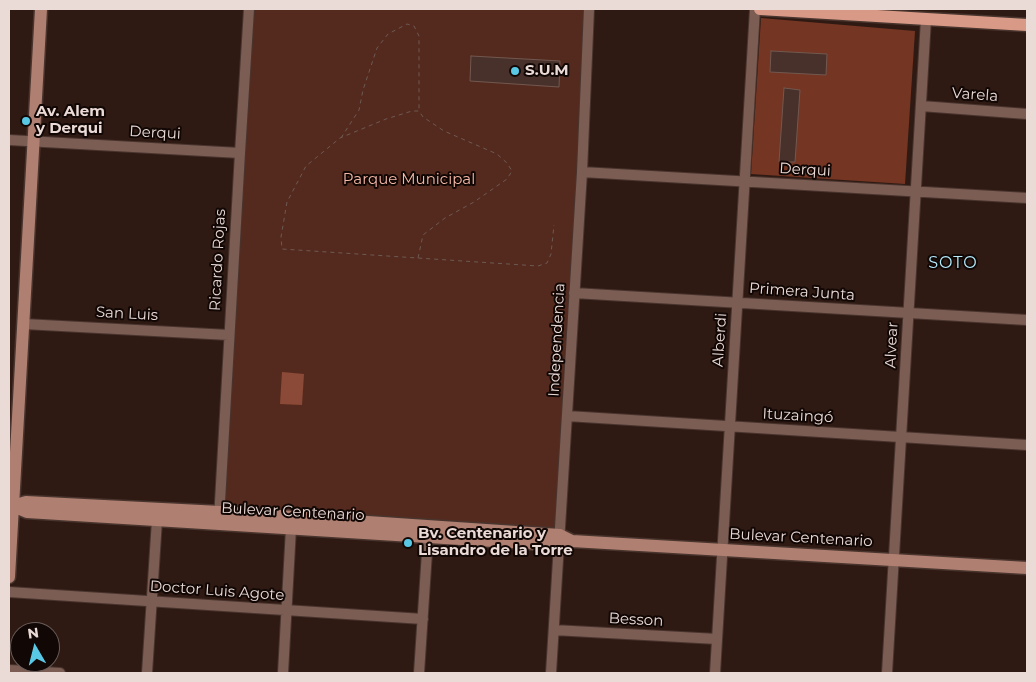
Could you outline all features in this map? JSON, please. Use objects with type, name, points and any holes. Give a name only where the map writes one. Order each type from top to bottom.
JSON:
[{"type":"main road","points":[[9,577],[11,506],[24,324],[41,9]]},
{"type":"main road","points":[[760,9],[1027,25]]},
{"type":"main road","name":"Bulevar Centenario","points":[[11,506],[26,502],[219,518],[1027,568]]},
{"type":"main road","name":"Bulevar Centenario","points":[[11,506],[27,512],[157,520],[219,518],[291,528],[428,537],[560,540]]},
{"type":"street","name":"Ricardo Rojas","points":[[219,518],[249,9]]},
{"type":"street","name":"Independencia","points":[[551,673],[582,172],[589,9]]},
{"type":"street","name":"Alberdi","points":[[715,673],[755,9]]},
{"type":"street","name":"Alvear","points":[[887,673],[926,19]]},
{"type":"street","name":"Varela","points":[[921,106],[1027,114]]},
{"type":"street","name":"Derqui","points":[[9,140],[240,153]]},
{"type":"street","name":"Derqui","points":[[582,172],[1027,198]]},
{"type":"street","name":"Primera Junta","points":[[574,293],[1027,320]]},
{"type":"street","name":"San Luis","points":[[24,324],[229,335]]},
{"type":"street","name":"Ituzaingó","points":[[567,416],[1027,445]]},
{"type":"street","points":[[147,673],[157,520]]},
{"type":"street","points":[[282,673],[291,528]]},
{"type":"street","points":[[419,673],[428,537]]},
{"type":"street","name":"Doctor Luis Agote","points":[[9,592],[422,619]]},
{"type":"street","name":"Besson","points":[[554,630],[717,639]]},
{"type":"street","points":[[9,670],[60,673]]},
{"type":"path","points":[[418,258],[423,235],[445,218],[474,202],[502,183],[512,171],[507,163],[497,154],[444,131],[422,118],[419,111],[418,36],[414,26],[408,24],[388,34],[377,48],[363,90],[360,110],[340,138],[306,166],[287,202],[282,249],[538,266],[547,263],[551,254],[554,224]]},
{"type":"path","points":[[340,138],[386,119],[412,111],[419,111]]},
{"type":"green space","name":"Parque Municipal","points":[[249,9],[589,9],[560,535],[220,512]]},
{"type":"shaded area","points":[[761,18],[915,31],[905,184],[751,174]]},
{"type":"shaded area","points":[[282,372],[304,374],[302,405],[280,404]]},
{"type":"building","points":[[771,51],[827,54],[826,75],[770,72]]},
{"type":"building","name":"S.U.M","points":[[471,56],[560,61],[559,87],[470,81]]},
{"type":"building","points":[[784,88],[800,90],[795,162],[779,162]]},
{"type":"place","name":"S.U.M","points":[[515,71]]},
{"type":"place","name":"Av. Alem y Derqui","points":[[26,121]]},
{"type":"place","name":"Bv. Centenario y Lisandro de la Torre","points":[[408,543]]},
{"type":"district","name":"SOTO","points":[[953,263]]}]
